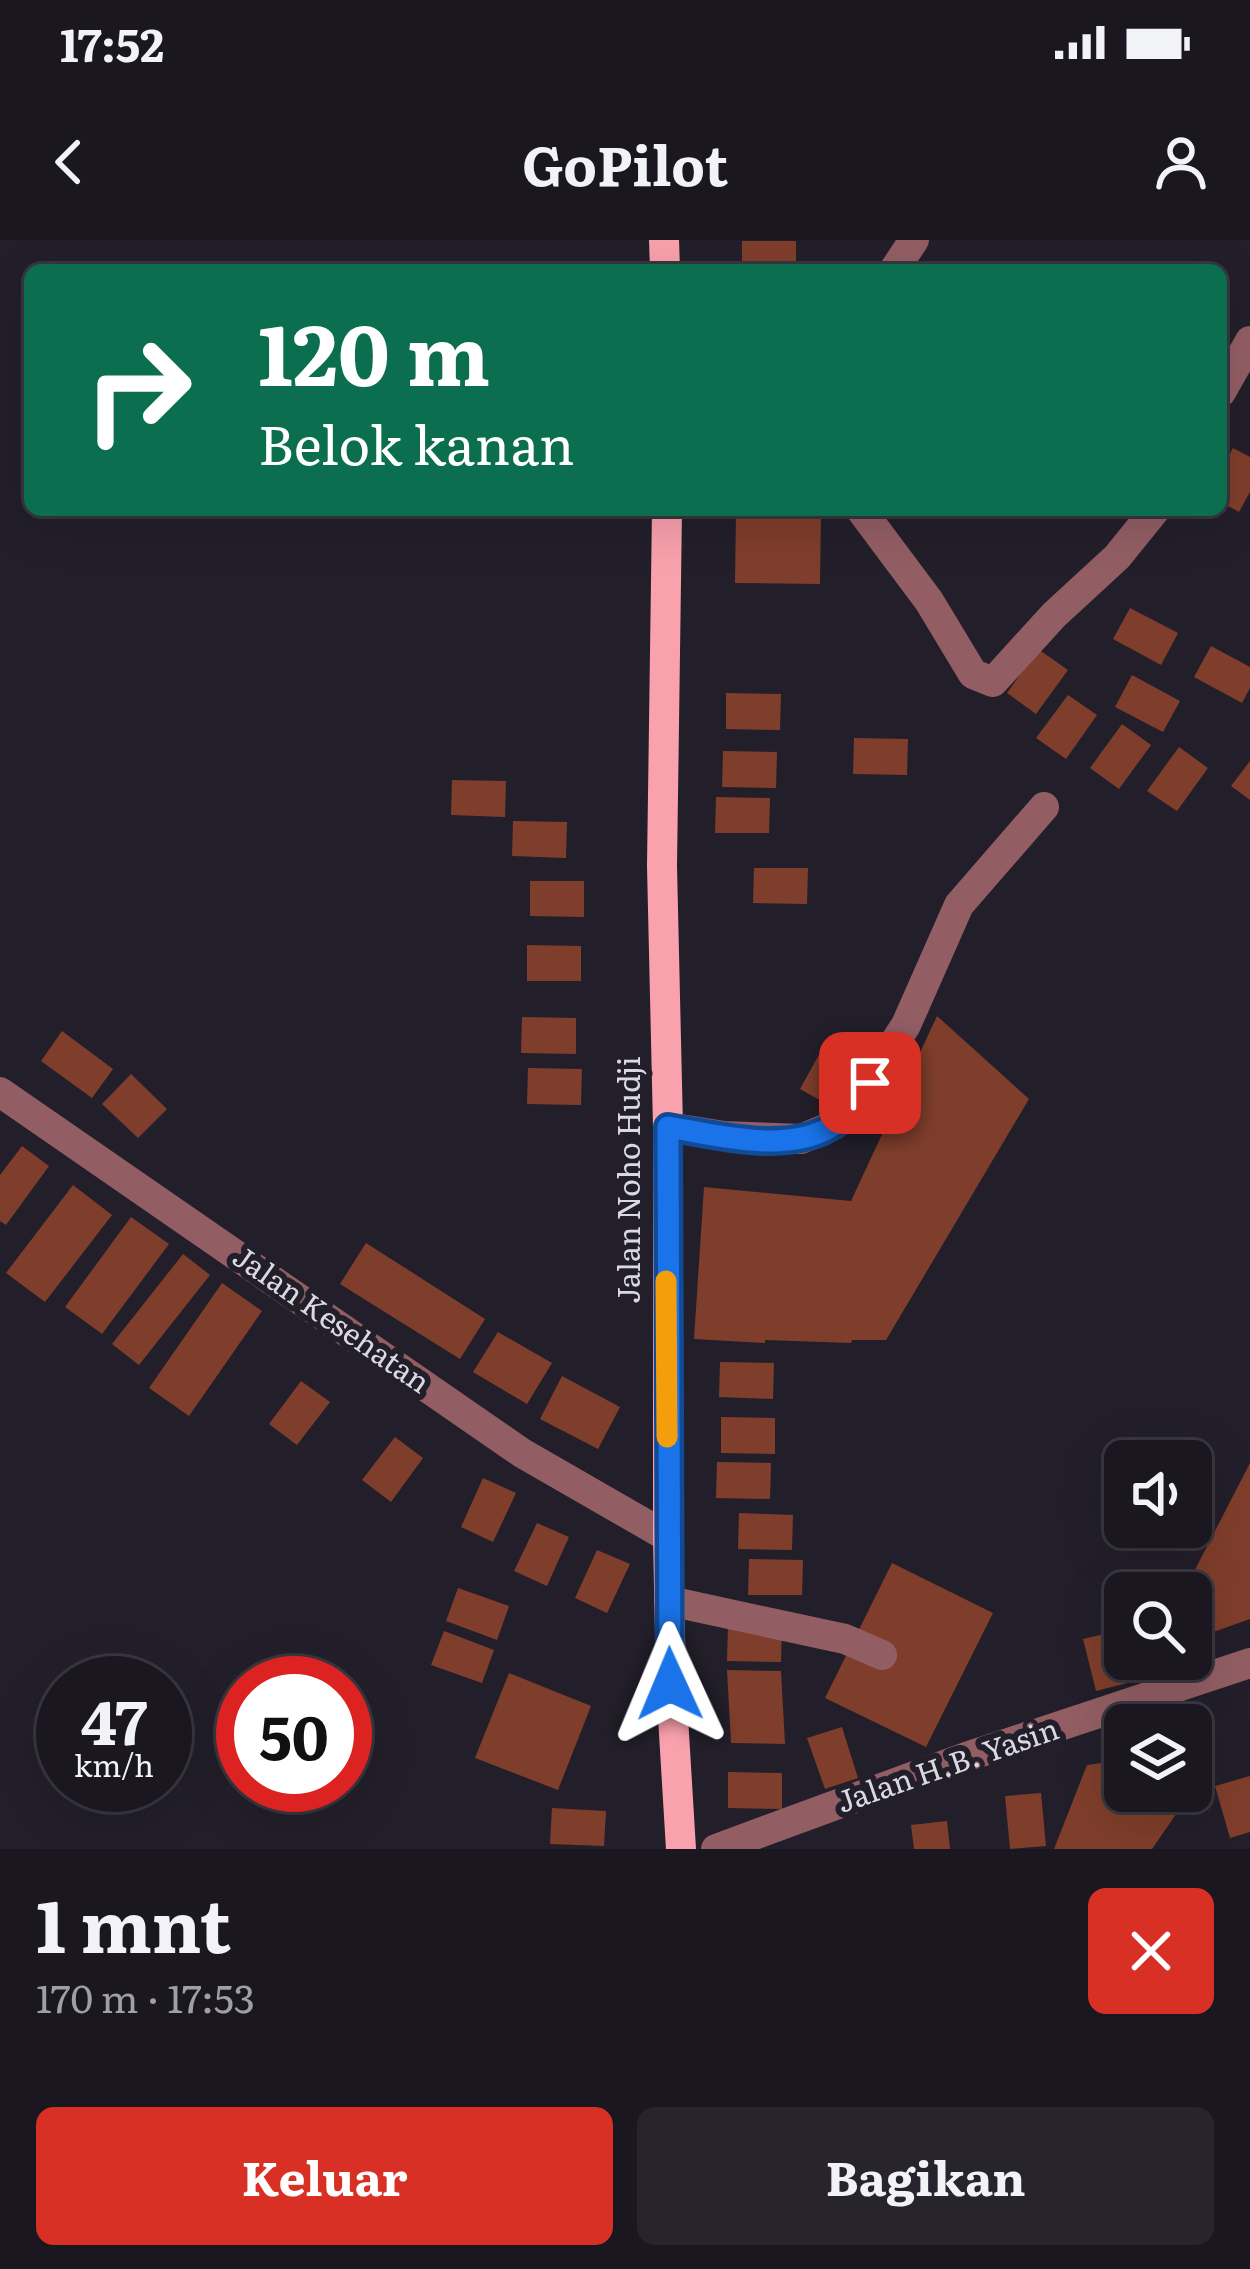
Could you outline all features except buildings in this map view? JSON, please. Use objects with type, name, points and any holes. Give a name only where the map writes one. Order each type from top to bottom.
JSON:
[{"type":"main road","name":"Jalan Noho Hudji","points":[[667,516],[662,866],[668,1127],[668,1537],[681,1849]]},
{"type":"street","points":[[1227,381],[1250,341]]},
{"type":"street","points":[[865,516],[929,601],[974,674],[993,682],[1054,615],[1117,557],[1150,516]]},
{"type":"street","points":[[668,1127],[724,1136],[801,1138],[834,1125],[849,1113],[906,1025],[958,905],[1043,806]]},
{"type":"street","name":"Jalan Kesehatan","points":[[0,1092],[522,1453],[668,1537]]},
{"type":"street","points":[[669,1601],[845,1639],[882,1655]]},
{"type":"street","name":"Jalan H.B. Yasin","points":[[716,1849],[965,1757],[1250,1663]]},
{"type":"slow traffic","points":[[666,1281],[667,1437]]},
{"type":"route","points":[[670,1684],[668,1127],[724,1136],[801,1138],[834,1125],[870,1083]]}]
